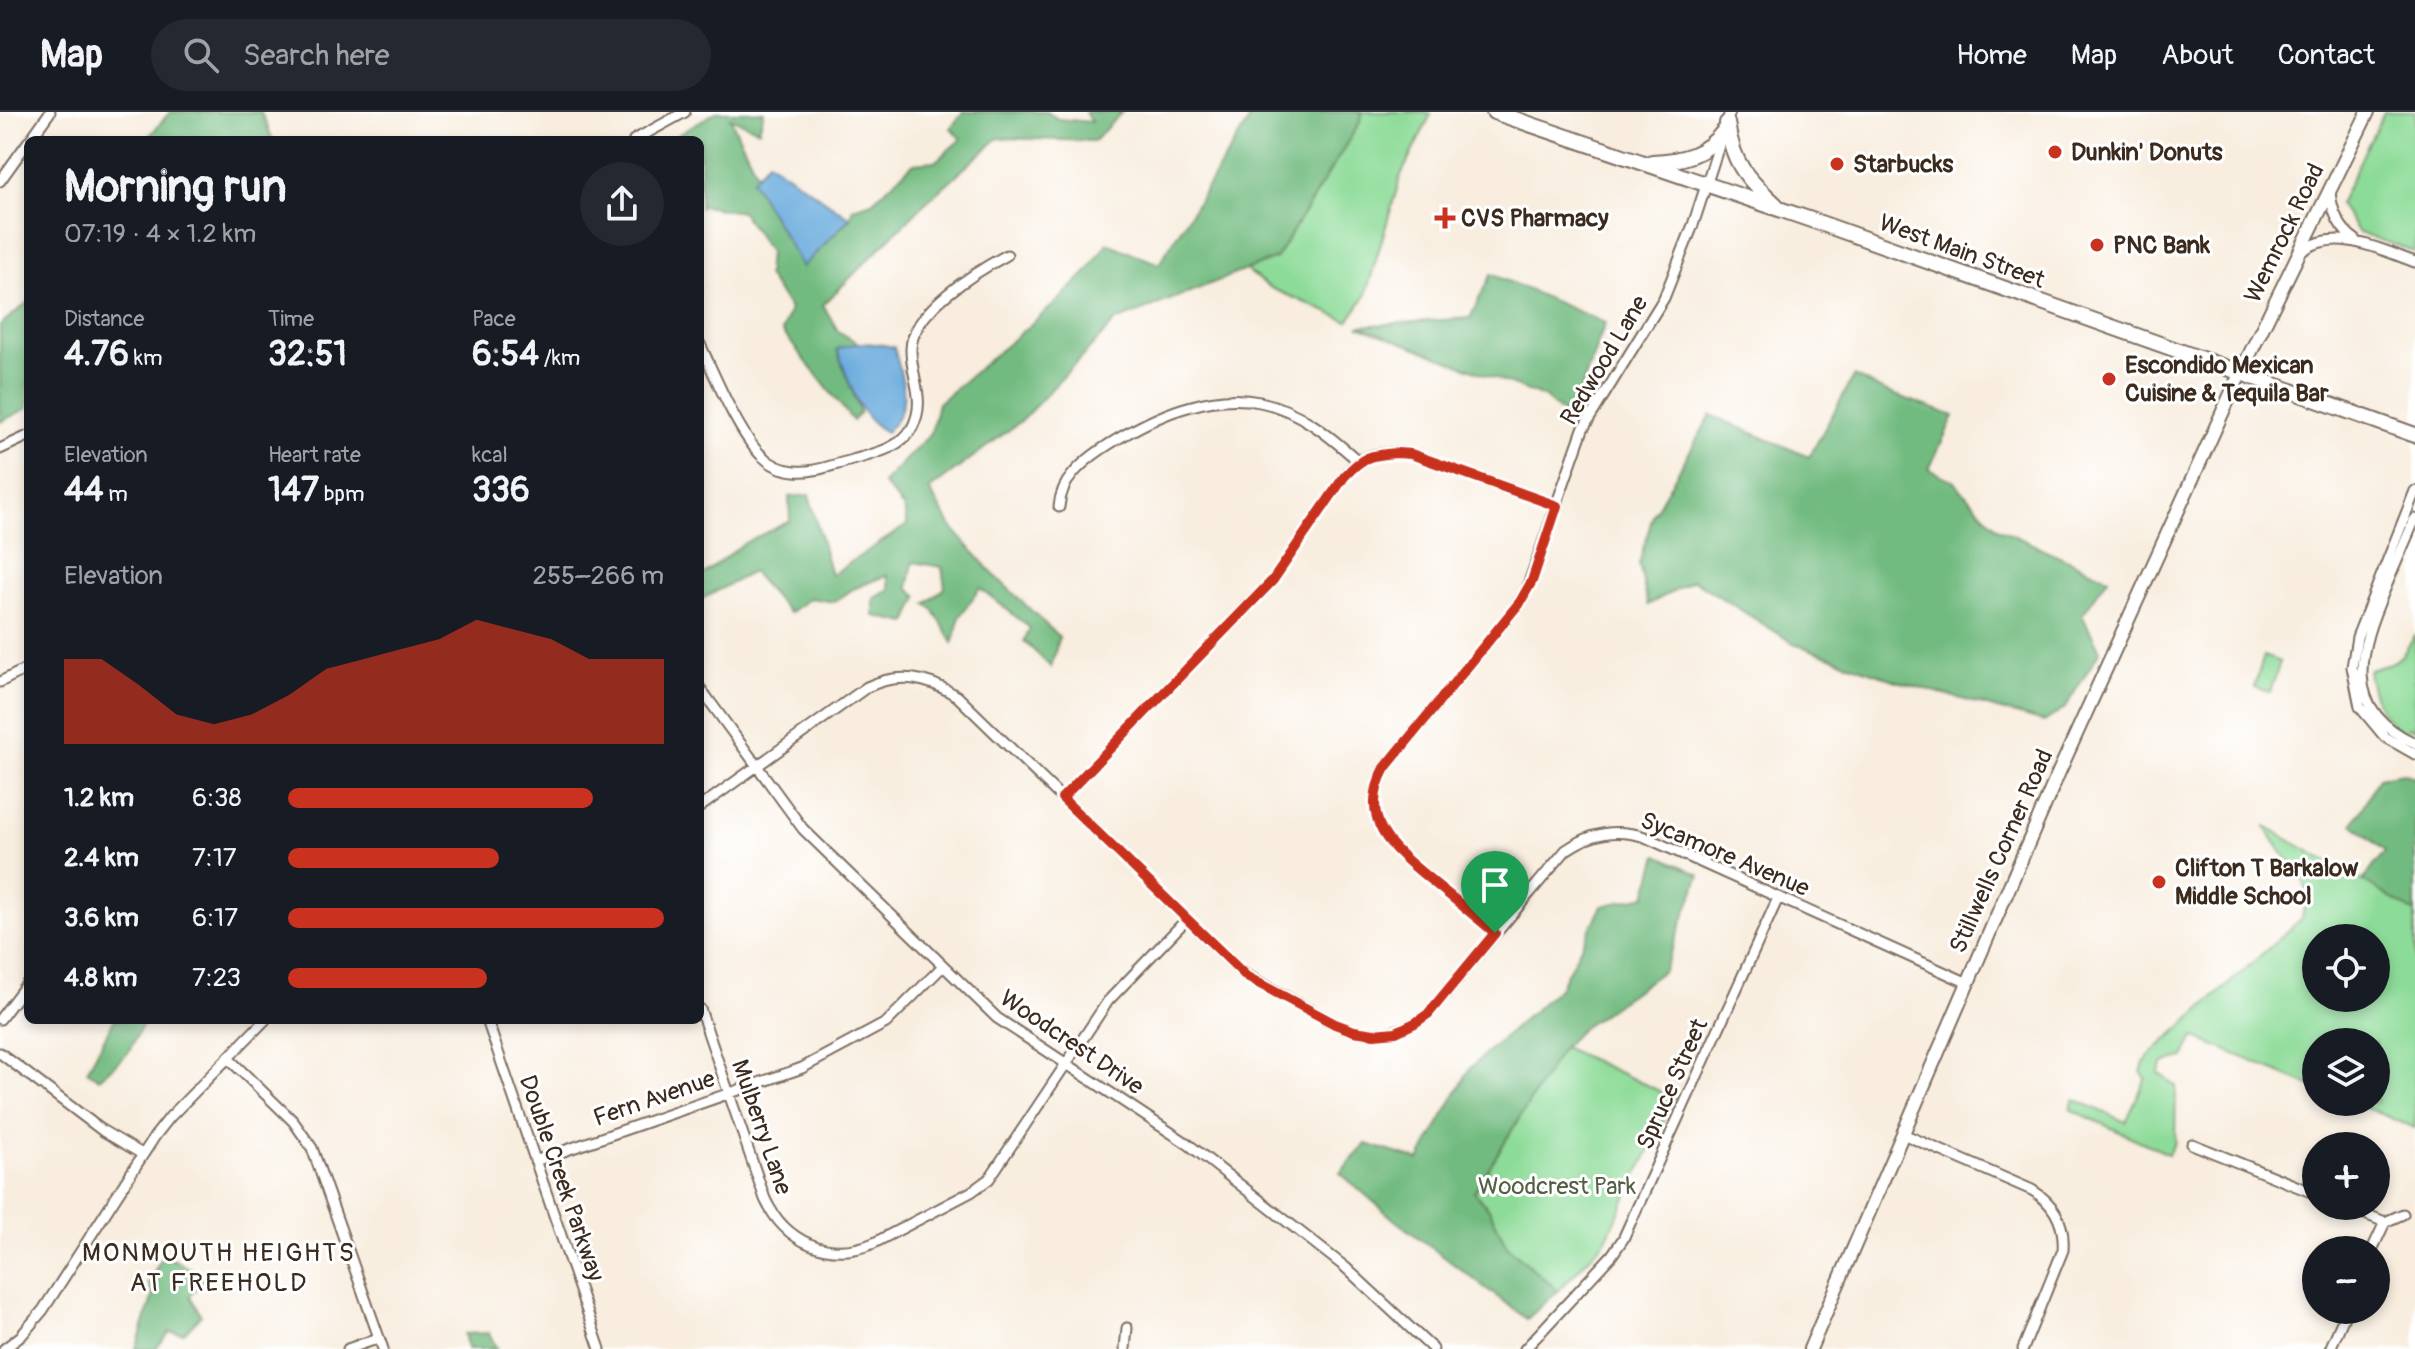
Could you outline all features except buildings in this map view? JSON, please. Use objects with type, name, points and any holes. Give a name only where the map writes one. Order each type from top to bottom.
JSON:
[{"type":"main road","name":"West Main Street","points":[[1494,112],[1707,183],[2415,435]]},
{"type":"main road","points":[[1644,162],[1686,158],[1711,146],[1727,122]]},
{"type":"main road","points":[[1727,122],[1729,139],[1747,179],[1782,210]]},
{"type":"street","points":[[33,136],[50,112]]},
{"type":"street","points":[[641,136],[685,112]]},
{"type":"street","name":"Wemrock Road","points":[[2240,374],[2368,112]]},
{"type":"street","name":"Redwood Lane","points":[[1495,933],[1390,845],[1377,818],[1375,795],[1385,768],[1520,602],[1532,581],[1583,429],[1664,298],[1727,122]]},
{"type":"street","points":[[0,181],[24,148]]},
{"type":"street","points":[[2330,191],[2332,206],[2347,235],[2415,262]]},
{"type":"street","points":[[2296,255],[2310,245],[2329,240],[2359,242]]},
{"type":"street","points":[[704,352],[740,423],[757,450],[773,464],[782,469],[806,471],[878,453],[900,442],[914,424],[918,412],[918,388],[911,350],[919,325],[966,278],[1007,255]]},
{"type":"street","name":"Stillwells Corner Road","points":[[1810,1349],[2063,763],[2240,374]]},
{"type":"street","points":[[1059,507],[1062,489],[1071,475],[1101,451],[1172,412],[1212,401],[1253,401],[1292,413],[1321,430],[1358,461]]},
{"type":"street","points":[[0,449],[24,438]]},
{"type":"street","points":[[1062,798],[1273,580],[1358,461],[1378,455],[1411,454],[1557,506]]},
{"type":"street","points":[[2415,491],[2357,637],[2352,667],[2360,707],[2385,737],[2415,754]]},
{"type":"street","points":[[2415,519],[2370,623],[2362,659],[2364,685],[2370,705],[2386,726],[2415,743]]},
{"type":"street","points":[[0,682],[24,670]]},
{"type":"street","name":"Sycamore Avenue","points":[[704,804],[867,687],[890,679],[914,678],[942,686],[957,696],[1247,977],[1339,1026],[1367,1034],[1396,1032],[1428,1014],[1566,850],[1587,838],[1612,832],[1645,837],[1968,983]]},
{"type":"street","name":"Woodcrest Drive","points":[[704,693],[803,829],[997,1018],[1188,1144],[1345,1267],[1433,1349]]},
{"type":"street","name":"Spruce Street","points":[[1525,1349],[1612,1255],[1623,1239],[1778,898]]},
{"type":"street","name":"Mulberry Lane","points":[[704,1021],[765,1199],[774,1216],[791,1234],[808,1244],[826,1250],[847,1250],[874,1243],[971,1192],[989,1179],[1108,1001],[1186,920]]},
{"type":"street","name":"Fern Avenue","points":[[535,1161],[802,1068],[878,1028],[943,966]]},
{"type":"street","points":[[0,1019],[24,987]]},
{"type":"street","points":[[4,1349],[21,1336],[43,1310],[142,1154],[170,1117],[261,1024]]},
{"type":"street","name":"Double Creek Parkway","points":[[488,1024],[600,1349]]},
{"type":"street","points":[[0,1053],[103,1131],[142,1154]]},
{"type":"street","points":[[228,1058],[293,1121],[312,1148],[383,1349]]},
{"type":"street","points":[[1903,1134],[2032,1190],[2057,1213],[2064,1233],[2063,1250],[2023,1349]]},
{"type":"street","points":[[2192,1144],[2302,1188]]},
{"type":"street","points":[[2378,1236],[2385,1222],[2403,1214]]},
{"type":"street","points":[[2380,1220],[2385,1222]]},
{"type":"street","points":[[2330,1349],[2341,1324]]},
{"type":"street","points":[[1125,1349],[1127,1328]]},
{"type":"street","points":[[348,1349],[379,1338]]},
{"type":"green space","points":[[170,112],[261,112],[271,136],[149,136]]},
{"type":"green space","points":[[716,112],[764,112],[759,130],[730,118],[802,267],[850,218],[853,208],[872,202],[914,163],[936,161],[961,139],[951,128],[963,112],[1047,112],[1058,119],[1091,122],[1085,112],[1122,112],[1094,141],[998,138],[923,205],[823,305],[838,331],[858,343],[837,350],[860,412],[853,421],[782,331],[790,309],[767,276],[769,252],[742,212],[704,206],[704,136],[676,136]]},
{"type":"green space","points":[[1254,112],[1362,112],[1360,122],[1276,258],[1116,321],[1021,421],[929,490],[952,528],[992,573],[1059,637],[1051,667],[1024,641],[1030,628],[980,588],[960,616],[953,643],[933,609],[926,604],[945,588],[942,567],[913,562],[908,588],[918,597],[907,623],[874,616],[874,598],[890,590],[887,575],[853,589],[834,602],[810,598],[789,613],[752,572],[704,598],[704,574],[746,542],[790,521],[789,497],[809,495],[831,575],[907,525],[904,508],[883,483],[931,433],[938,403],[1057,302],[1088,271],[1107,243],[1159,264]]},
{"type":"green space","points":[[1362,112],[1431,114],[1401,175],[1365,297],[1348,321],[1271,288],[1246,270],[1276,258],[1360,122]]},
{"type":"green space","points":[[2384,112],[2415,112],[2415,252],[2359,233],[2339,204]]},
{"type":"green space","points":[[1491,274],[1605,323],[1570,420],[1544,397],[1359,326],[1470,318]]},
{"type":"green space","points":[[24,305],[24,410],[0,422],[0,325]]},
{"type":"green space","points":[[1854,376],[1882,390],[1954,416],[1929,469],[1953,481],[1997,528],[2108,578],[2082,615],[2100,651],[2065,708],[2044,722],[1897,681],[1795,644],[1693,580],[1648,605],[1639,564],[1653,515],[1711,415],[1809,457]]},
{"type":"green space","points":[[2415,635],[2415,730],[2409,727],[2404,734],[2379,706],[2368,670],[2397,660]]},
{"type":"green space","points":[[2264,656],[2280,662],[2270,692],[2254,687]]},
{"type":"green space","points":[[2402,773],[2415,778],[2415,913],[2363,881],[2385,851],[2353,824],[2379,778]]},
{"type":"green space","points":[[2266,827],[2415,913],[2415,1128],[2385,1116],[2390,1116],[2390,1028],[2302,1028],[2302,1082],[2194,1037],[2184,1058],[2163,1063],[2158,1073],[2176,1086],[2175,1142],[2168,1154],[2070,1109],[2074,1099],[2126,1122],[2146,1078],[2141,1072],[2151,1054],[2300,920],[2306,904],[2306,891],[2297,870]]},
{"type":"green space","points":[[1658,855],[1700,875],[1664,970],[1580,1030],[1563,1047],[1474,1192],[1489,1209],[1507,1246],[1558,1291],[1527,1319],[1396,1221],[1340,1173],[1366,1144],[1419,1160],[1470,1068],[1560,987],[1602,906],[1646,896]]},
{"type":"green space","points":[[112,1024],[143,1024],[128,1053],[99,1079],[87,1071]]},
{"type":"green space","name":"Woodcrest Park","points":[[1563,1047],[1675,1098],[1605,1241],[1558,1291],[1507,1246],[1489,1209],[1474,1192]]},
{"type":"green space","points":[[163,1254],[205,1276],[190,1296],[201,1315],[184,1333],[170,1332],[155,1349],[136,1349],[153,1295],[149,1283]]},
{"type":"green space","points":[[489,1333],[497,1349],[468,1349],[464,1334]]},
{"type":"water","points":[[768,161],[850,218],[802,267],[752,180]]},
{"type":"water","points":[[858,343],[894,347],[904,392],[900,412],[886,432],[860,407],[837,349]]},
{"type":"place","name":"Dunkin' Donuts","points":[[2055,152]]},
{"type":"place","name":"Starbucks","points":[[1837,164]]},
{"type":"place","name":"CVS Pharmacy","points":[[1445,218]]},
{"type":"place","name":"PNC Bank","points":[[2097,245]]},
{"type":"place","name":"Escondido Mexican Cuisine & Tequila Bar","points":[[2109,379]]},
{"type":"place","name":"Clifton T Barkalow Middle School","points":[[2159,882]]},
{"type":"district","name":"MONMOUTH HEIGHTS AT FREEHOLD","points":[[219,1267]]},
{"type":"route","points":[[1411,454],[1557,506],[1532,581],[1520,602],[1385,768],[1375,795],[1379,827],[1396,852],[1495,933],[1428,1014],[1396,1032],[1367,1034],[1354,1031],[1247,977],[1062,798],[1273,580],[1358,461],[1378,455],[1411,454]]}]
